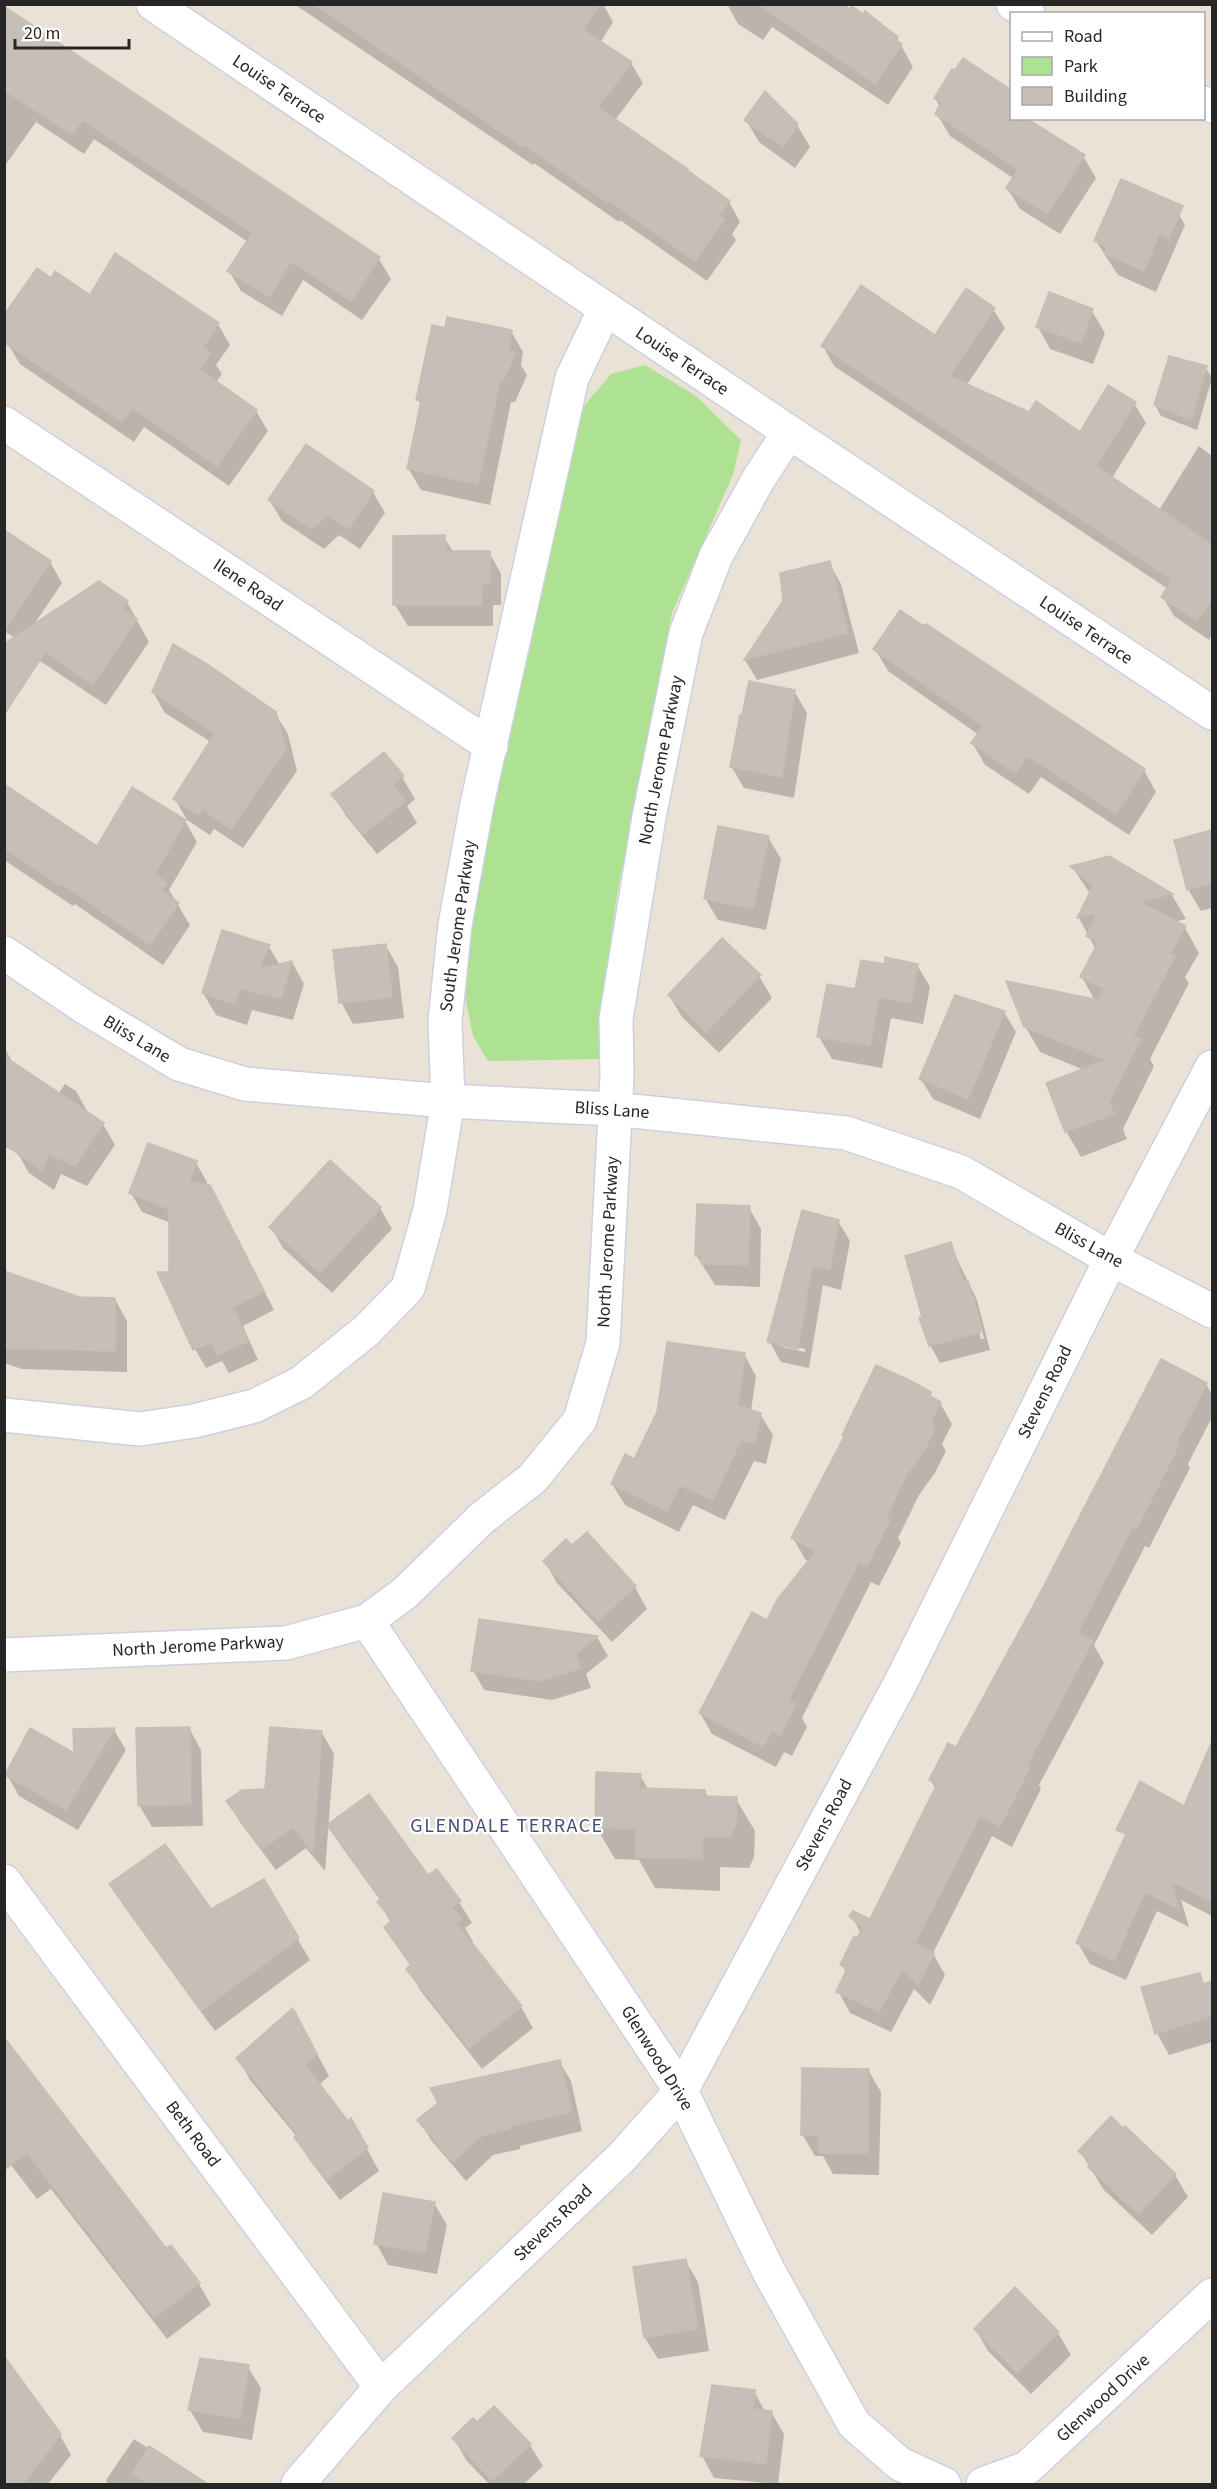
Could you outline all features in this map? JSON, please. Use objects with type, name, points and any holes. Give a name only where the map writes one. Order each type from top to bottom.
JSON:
[{"type":"street","name":"Louise Terrace","points":[[153,4],[605,309],[1212,713]]},
{"type":"street","name":"South Jerome Parkway","points":[[4,1415],[140,1429],[194,1421],[254,1406],[301,1383],[366,1331],[408,1288],[430,1210],[448,1101],[445,1021],[455,925],[477,804],[572,378],[605,309]]},
{"type":"street","name":"Ilene Road","points":[[4,423],[491,747]]},
{"type":"street","name":"North Jerome Parkway","points":[[4,1655],[286,1643],[367,1621],[405,1593],[482,1518],[533,1478],[580,1419],[603,1343],[613,1109],[617,1077],[616,1020],[649,817],[686,633],[716,556],[758,480],[789,432]]},
{"type":"street","name":"Bliss Lane","points":[[4,954],[86,1008],[179,1064],[245,1084],[448,1101],[613,1109],[846,1133],[960,1172],[1111,1259],[1212,1311]]},
{"type":"street","name":"Stevens Road","points":[[298,2484],[381,2387],[622,2156],[681,2091],[901,1683],[1111,1259],[1212,1067]]},
{"type":"street","name":"Glenwood Drive","points":[[367,1621],[681,2091],[769,2272],[854,2424],[900,2464],[944,2484]]},
{"type":"street","name":"Beth Road","points":[[4,1881],[381,2387]]},
{"type":"street","name":"Glenwood Drive","points":[[983,2484],[1027,2468],[1075,2426],[1212,2295]]},
{"type":"green space","points":[[645,365],[696,396],[741,440],[733,475],[672,613],[617,895],[600,1017],[599,1059],[488,1061],[473,1036],[461,976],[508,727],[584,406],[611,374]]},
{"type":"building","points":[[314,4],[600,4],[583,30],[632,62],[598,107],[730,201],[719,215],[725,219],[695,261],[608,200],[607,202],[522,144],[521,146]]},
{"type":"building","points":[[757,4],[842,4],[850,9],[852,6],[863,14],[865,11],[898,37],[896,40],[902,44],[875,84]]},
{"type":"building","points":[[4,6],[380,257],[351,301],[291,261],[270,297],[227,271],[252,233],[82,120],[72,135],[4,90]]},
{"type":"building","points":[[963,58],[1010,89],[1010,120],[1029,120],[1085,155],[1047,214],[1006,188],[1018,169],[935,114],[941,102],[934,98],[952,69],[955,70]]},
{"type":"building","points":[[765,91],[798,124],[783,147],[744,120]]},
{"type":"building","points":[[1121,179],[1183,206],[1169,239],[1159,234],[1144,271],[1104,253],[1107,247],[1094,241]]},
{"type":"building","points":[[115,253],[219,323],[203,347],[211,353],[199,369],[257,410],[217,466],[132,408],[122,422],[4,342],[4,315],[37,268],[51,278],[55,271],[90,295]]},
{"type":"building","points":[[861,285],[935,335],[966,288],[995,308],[949,376],[1029,412],[1036,401],[1080,432],[1108,385],[1136,402],[1096,466],[1212,545],[1212,600],[1197,621],[1161,597],[1172,580],[821,346]]},
{"type":"building","points":[[1049,292],[1093,309],[1081,343],[1036,327]]},
{"type":"building","points":[[447,317],[512,330],[508,351],[516,352],[503,381],[500,381],[478,484],[407,469],[421,401],[416,400],[432,325],[445,328]]},
{"type":"building","points":[[1169,356],[1207,366],[1191,420],[1154,405]]},
{"type":"building","points":[[306,444],[374,491],[348,529],[327,515],[312,529],[268,500]]},
{"type":"building","points":[[4,530],[51,561],[4,631]]},
{"type":"building","points":[[445,535],[446,551],[490,551],[490,584],[481,584],[482,605],[393,605],[393,536]]},
{"type":"building","points":[[830,561],[848,633],[744,660],[783,601],[780,573]]},
{"type":"building","points":[[99,581],[128,601],[122,609],[137,619],[93,685],[45,652],[4,715],[4,644]]},
{"type":"building","points":[[900,610],[924,626],[926,624],[1145,769],[1116,814],[1028,756],[1016,773],[971,743],[983,726],[873,649]]},
{"type":"building","points":[[173,644],[207,664],[276,712],[286,749],[231,829],[202,809],[198,815],[173,799],[215,733],[152,692]]},
{"type":"building","points":[[749,681],[795,690],[782,777],[730,767]]},
{"type":"building","points":[[384,752],[404,776],[393,785],[406,801],[363,834],[331,794]]},
{"type":"building","points":[[4,784],[97,846],[132,787],[186,820],[155,874],[167,883],[161,890],[179,903],[150,945],[62,884],[61,886],[4,848]]},
{"type":"building","points":[[718,826],[769,836],[753,909],[704,899]]},
{"type":"building","points":[[1212,830],[1212,883],[1187,890],[1174,840]]},
{"type":"building","points":[[1109,856],[1173,894],[1139,902],[1186,926],[1170,954],[1175,956],[1134,1036],[1141,1039],[1109,1102],[1114,1114],[1065,1132],[1046,1083],[1106,1060],[1024,1027],[1006,981],[1099,1000],[1103,988],[1080,977],[1098,942],[1086,936],[1097,913],[1077,918],[1093,886],[1070,866]]},
{"type":"building","points":[[222,930],[270,945],[259,969],[292,961],[281,998],[240,989],[234,1004],[202,993]]},
{"type":"building","points":[[722,938],[761,975],[706,1032],[668,995]]},
{"type":"building","points":[[386,944],[392,997],[339,1003],[333,950]]},
{"type":"building","points":[[885,957],[918,964],[911,1003],[879,997],[870,1046],[817,1037],[827,984],[855,989],[861,960],[885,964]]},
{"type":"building","points":[[955,995],[1005,1011],[968,1099],[919,1079]]},
{"type":"building","points":[[4,1056],[104,1123],[75,1166],[49,1154],[42,1170],[4,1144]]},
{"type":"building","points":[[148,1143],[197,1161],[189,1182],[210,1185],[264,1291],[233,1307],[248,1341],[217,1355],[211,1342],[193,1350],[157,1272],[169,1272],[169,1209],[129,1193]]},
{"type":"building","points":[[330,1160],[381,1207],[320,1273],[269,1227]]},
{"type":"building","points":[[697,1204],[750,1206],[748,1265],[701,1264],[701,1256],[695,1256]]},
{"type":"building","points":[[802,1210],[839,1220],[830,1270],[812,1266],[798,1349],[767,1342]]},
{"type":"building","points":[[951,1242],[963,1282],[968,1281],[981,1332],[929,1346],[919,1318],[922,1317],[905,1256]]},
{"type":"building","points":[[4,1271],[79,1297],[115,1298],[115,1351],[4,1348]]},
{"type":"building","points":[[667,1342],[745,1353],[738,1406],[761,1413],[755,1443],[741,1440],[713,1500],[680,1485],[667,1511],[611,1484],[625,1454],[634,1459],[657,1412]]},
{"type":"building","points":[[1161,1359],[1207,1383],[1137,1528],[1133,1526],[1078,1632],[1093,1641],[1027,1765],[1030,1767],[1009,1809],[1000,1826],[980,1816],[915,1943],[934,1953],[918,1985],[902,1969],[879,2012],[836,1992],[847,1968],[840,1965],[854,1936],[857,1938],[862,1928],[849,1916],[853,1911],[870,1919],[937,1784],[929,1780],[948,1743],[956,1747],[1039,1595]]},
{"type":"building","points":[[876,1365],[931,1392],[930,1396],[941,1402],[931,1422],[935,1429],[924,1451],[907,1474],[886,1518],[890,1520],[867,1566],[859,1562],[788,1701],[796,1704],[780,1736],[772,1731],[763,1747],[699,1713],[752,1612],[767,1620],[777,1600],[816,1551],[791,1538],[844,1437],[842,1435]]},
{"type":"building","points":[[587,1532],[636,1586],[598,1621],[543,1561],[566,1539],[572,1545]]},
{"type":"building","points":[[479,1619],[598,1636],[576,1654],[581,1668],[540,1681],[471,1671]]},
{"type":"building","points":[[190,1727],[191,1804],[138,1806],[136,1728]]},
{"type":"building","points":[[270,1727],[322,1731],[313,1853],[293,1827],[262,1849],[226,1801],[242,1790],[265,1789]]},
{"type":"building","points":[[30,1728],[74,1753],[73,1729],[115,1728],[66,1810],[5,1775]]},
{"type":"building","points":[[1212,1741],[1212,1902],[1171,1881],[1179,1909],[1145,1892],[1114,1961],[1076,1943],[1126,1834],[1116,1830],[1140,1781],[1184,1806]]},
{"type":"building","points":[[596,1772],[641,1774],[639,1788],[705,1790],[705,1796],[737,1797],[736,1824],[730,1837],[702,1836],[702,1859],[635,1857],[636,1829],[595,1827]]},
{"type":"building","points":[[369,1794],[428,1875],[437,1869],[461,1901],[452,1907],[462,1920],[457,1924],[522,2006],[469,2048],[406,1969],[411,1965],[384,1927],[392,1920],[377,1902],[381,1899],[327,1825]]},
{"type":"building","points":[[165,1844],[211,1909],[264,1879],[299,1938],[201,2011],[109,1884]]},
{"type":"building","points":[[1200,1973],[1203,1984],[1212,1981],[1212,2016],[1155,2034],[1141,1987]]},
{"type":"building","points":[[293,2008],[317,2054],[305,2065],[348,2121],[351,2118],[368,2148],[326,2180],[294,2137],[298,2134],[236,2058]]},
{"type":"building","points":[[4,2037],[166,2248],[171,2245],[200,2283],[154,2318],[27,2153],[4,2170]]},
{"type":"building","points":[[560,2060],[572,2112],[509,2126],[510,2129],[481,2136],[453,2162],[417,2120],[438,2103],[430,2088]]},
{"type":"building","points":[[802,2068],[869,2069],[868,2153],[819,2153],[819,2135],[801,2135]]},
{"type":"building","points":[[1111,2116],[1123,2128],[1125,2126],[1176,2174],[1139,2214],[1088,2167],[1092,2164],[1078,2151]]},
{"type":"building","points":[[383,2193],[435,2202],[425,2253],[374,2244]]},
{"type":"building","points":[[686,2259],[698,2329],[644,2338],[633,2267]]},
{"type":"building","points":[[1015,2287],[1059,2332],[1017,2373],[974,2329]]},
{"type":"building","points":[[4,2356],[61,2434],[23,2484],[4,2484]]},
{"type":"building","points":[[200,2358],[249,2365],[240,2419],[188,2410]]},
{"type":"building","points":[[712,2385],[755,2390],[753,2409],[772,2411],[766,2464],[700,2456]]},
{"type":"building","points":[[494,2406],[531,2444],[492,2481],[452,2438],[473,2418],[477,2422]]},
{"type":"building","points":[[149,2446],[208,2484],[149,2484],[132,2474]]},
{"type":"district","name":"GLENDALE TERRACE","points":[[507,1826]]}]
